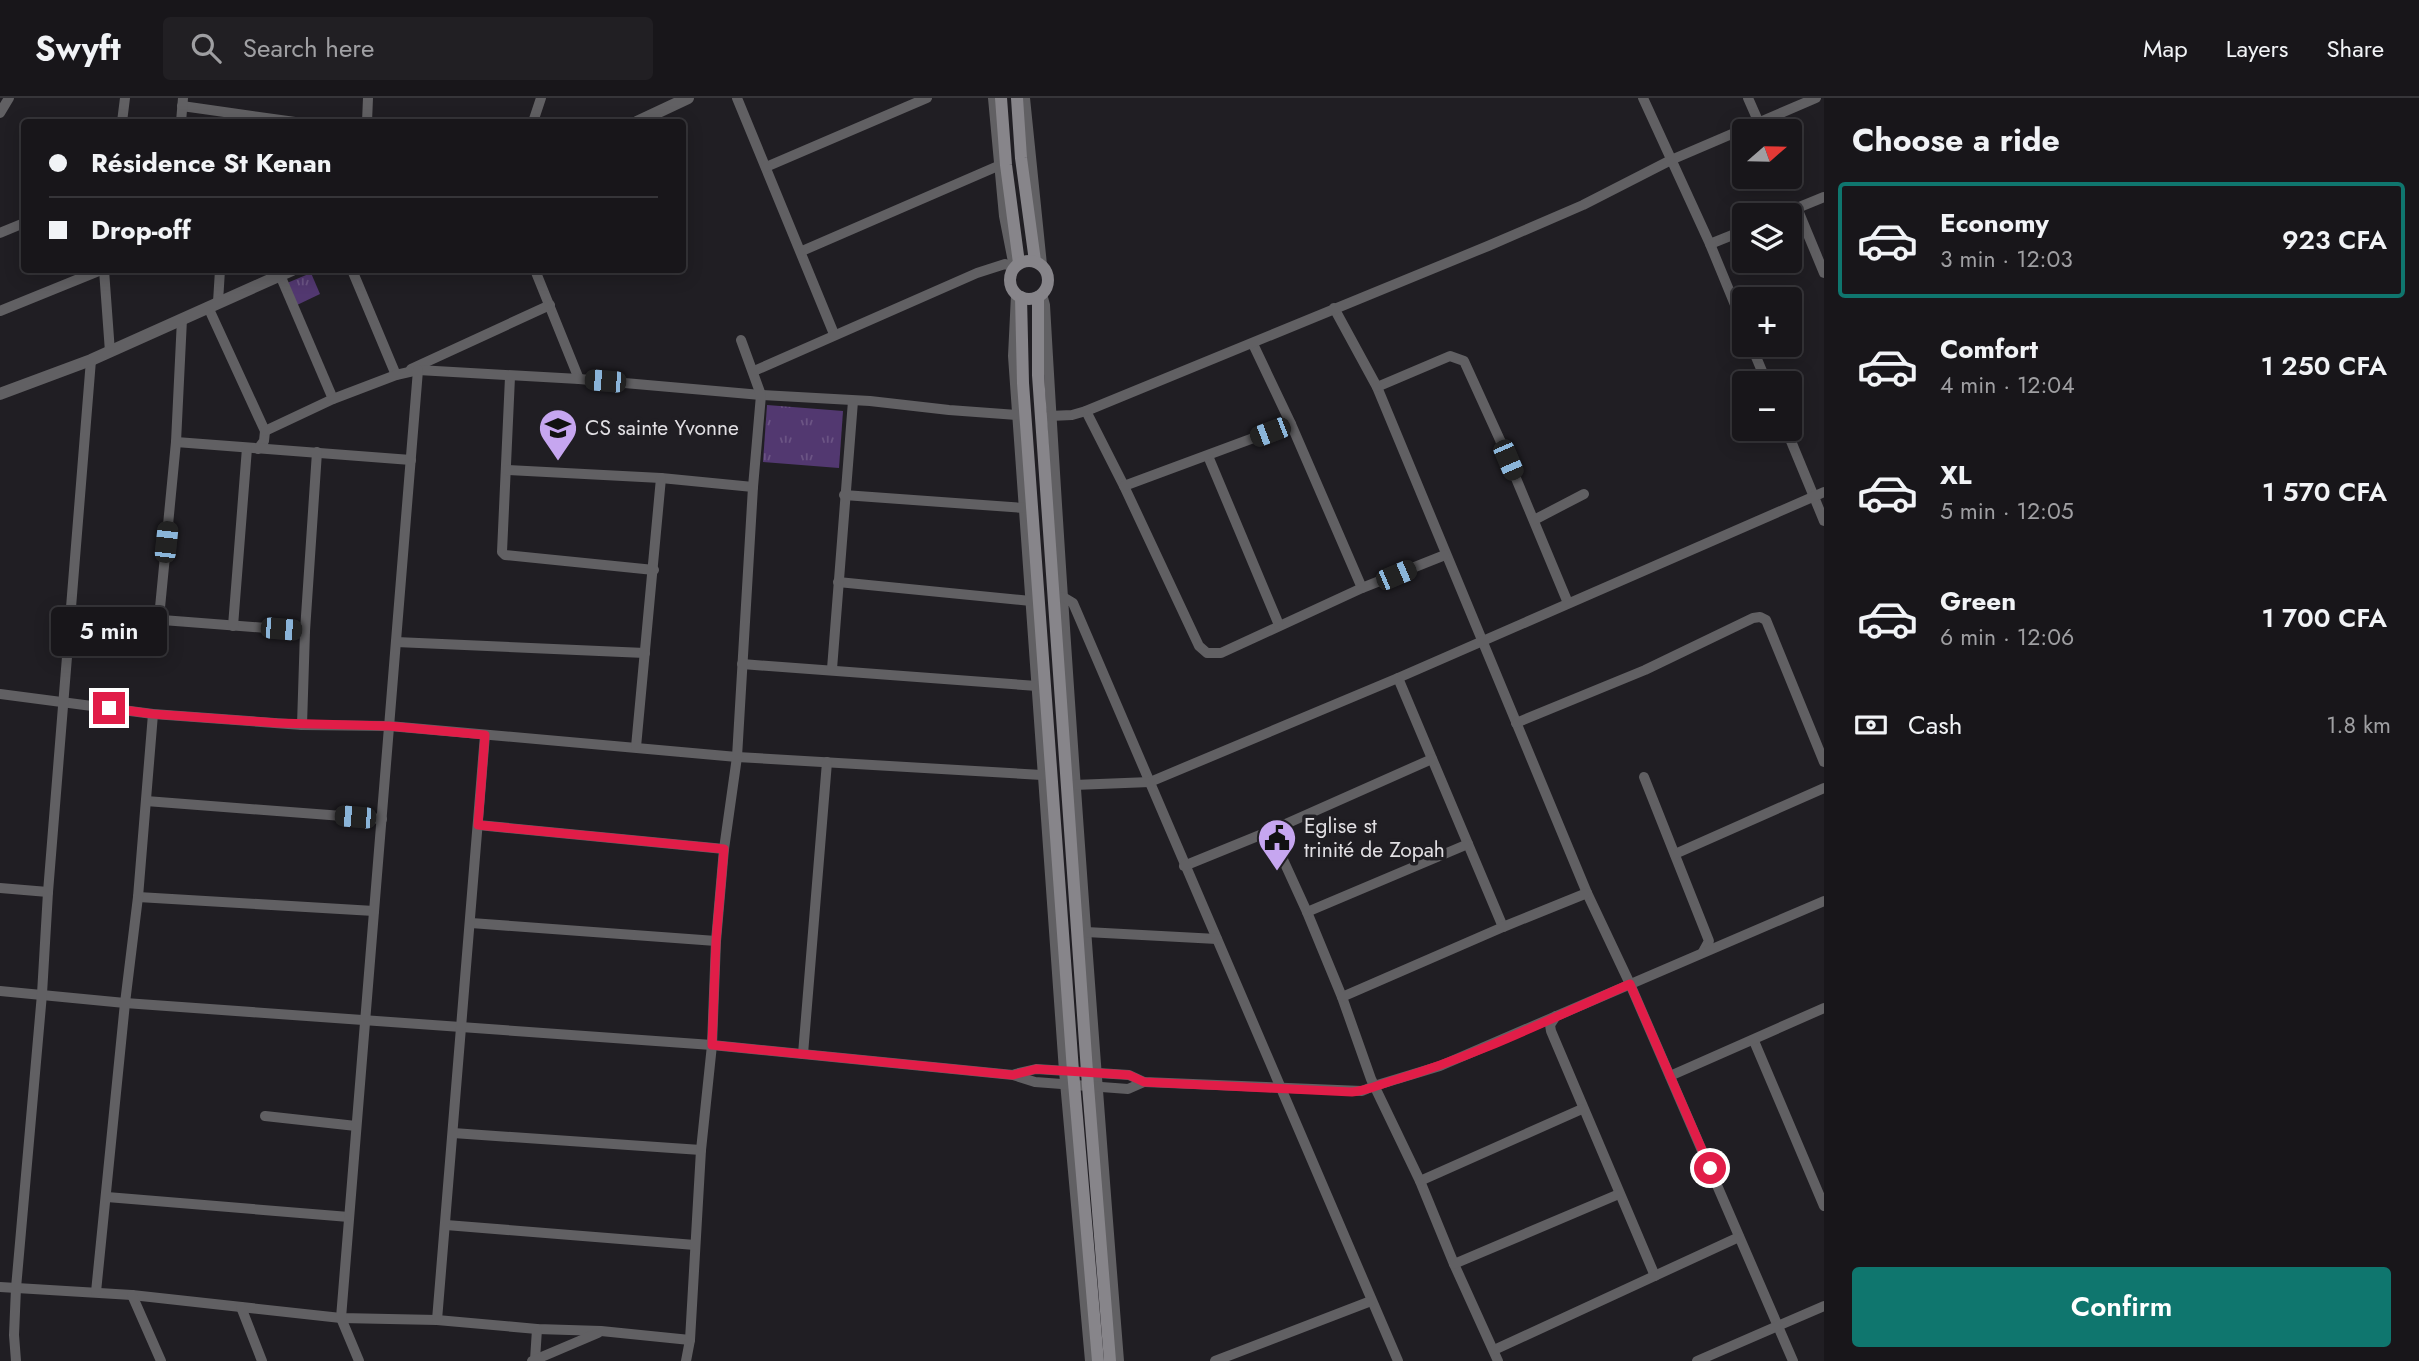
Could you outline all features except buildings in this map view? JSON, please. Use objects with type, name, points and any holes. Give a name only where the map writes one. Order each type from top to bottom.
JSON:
[{"type":"main road","points":[[1001,98],[1017,265],[1010,279],[1011,287],[1018,295],[1031,299],[1040,295]]},
{"type":"main road","points":[[1017,98],[1025,192],[1038,263],[1047,272],[1048,280],[1040,295],[1039,389],[1092,1072],[1110,1361]]},
{"type":"main road","points":[[1017,265],[1038,263]]},
{"type":"main road","points":[[1018,295],[1068,1071],[1098,1361]]},
{"type":"street","points":[[0,113],[9,98]]},
{"type":"street","points":[[122,119],[125,98]]},
{"type":"street","points":[[367,119],[368,98]]},
{"type":"street","points":[[534,119],[541,98]]},
{"type":"street","points":[[643,119],[688,98]]},
{"type":"street","points":[[737,98],[835,334]]},
{"type":"street","points":[[766,167],[927,98]]},
{"type":"street","points":[[754,371],[977,273],[1005,264],[1017,265],[1004,216],[993,98]]},
{"type":"street","points":[[1026,98],[1038,263]]},
{"type":"street","points":[[1643,98],[1732,297]]},
{"type":"street","points":[[1748,98],[1758,119]]},
{"type":"street","points":[[1766,119],[1816,98]]},
{"type":"street","points":[[183,102],[231,118]]},
{"type":"street","points":[[1050,416],[1086,411],[1253,344],[1583,205],[1671,160],[1732,134]]},
{"type":"street","points":[[802,251],[998,166]]},
{"type":"street","points":[[1802,206],[1824,197]]},
{"type":"street","points":[[1802,220],[1824,274]]},
{"type":"street","points":[[0,233],[21,224]]},
{"type":"street","points":[[1710,244],[1732,235]]},
{"type":"street","points":[[0,311],[95,273]]},
{"type":"street","points":[[102,273],[110,352]]},
{"type":"street","points":[[219,273],[213,304],[265,431],[264,441],[258,449]]},
{"type":"street","points":[[0,394],[110,352],[285,273]]},
{"type":"street","points":[[353,273],[401,373]]},
{"type":"street","points":[[536,273],[579,379]]},
{"type":"street","points":[[280,275],[333,399]]},
{"type":"street","points":[[1018,295],[1013,356],[1042,775],[1068,1071]]},
{"type":"street","points":[[1040,295],[1046,318],[1074,785],[1086,932],[1092,1072]]},
{"type":"street","points":[[265,431],[550,305]]},
{"type":"street","points":[[1334,308],[1377,387],[1587,893],[1630,984],[1793,1361]]},
{"type":"street","points":[[159,618],[176,442],[182,319]]},
{"type":"street","points":[[686,1361],[690,1340],[701,1150],[712,1045],[716,941],[724,849],[737,757],[761,395],[741,340]]},
{"type":"street","points":[[1253,344],[1362,588]]},
{"type":"street","points":[[1377,387],[1450,356],[1464,361],[1568,603]]},
{"type":"street","points":[[16,1361],[13,1335],[16,1288],[91,360]]},
{"type":"street","points":[[401,373],[418,370],[579,379],[1017,415]]},
{"type":"street","points":[[359,1361],[341,1318],[418,370]]},
{"type":"street","points":[[510,377],[501,549],[505,555],[654,570]]},
{"type":"street","points":[[832,669],[853,401]]},
{"type":"street","points":[[1086,411],[1199,646],[1207,653],[1221,653],[1362,588],[1445,555]]},
{"type":"street","points":[[1124,486],[1291,424]]},
{"type":"street","points":[[1791,441],[1824,520]]},
{"type":"street","points":[[176,442],[411,460]]},
{"type":"street","points":[[233,625],[247,448]]},
{"type":"street","points":[[302,724],[305,631],[317,452]]},
{"type":"street","points":[[1208,456],[1279,625]]},
{"type":"street","points":[[506,470],[660,478],[753,487]]},
{"type":"street","points":[[636,747],[654,570],[660,478]]},
{"type":"street","points":[[1074,785],[1150,782],[1398,678],[1824,492]]},
{"type":"street","points":[[1534,520],[1584,494]]},
{"type":"street","points":[[844,495],[1024,508]]},
{"type":"street","points":[[838,582],[1031,601]]},
{"type":"street","points":[[1063,597],[1073,603],[1398,1361]]},
{"type":"street","points":[[72,612],[305,631]]},
{"type":"street","points":[[1516,723],[1645,670],[1752,618],[1760,617],[1766,620],[1824,762]]},
{"type":"street","points":[[396,642],[645,653]]},
{"type":"street","points":[[742,664],[1037,686]]},
{"type":"street","points":[[1398,678],[1503,927]]},
{"type":"street","points":[[0,694],[153,714],[302,724],[389,726],[737,757],[1042,775]]},
{"type":"street","points":[[96,1292],[138,897],[153,714]]},
{"type":"street","points":[[437,1320],[485,735]]},
{"type":"street","points":[[1184,866],[1432,759]]},
{"type":"street","points":[[803,1054],[827,762]]},
{"type":"street","points":[[1644,777],[1709,941],[1700,954]]},
{"type":"street","points":[[1675,854],[1824,788]]},
{"type":"street","points":[[146,801],[382,819]]},
{"type":"street","points":[[478,825],[724,849]]},
{"type":"street","points":[[1270,831],[1307,912],[1374,1086],[1420,1181],[1498,1361]]},
{"type":"street","points":[[1307,912],[1468,844]]},
{"type":"street","points":[[0,888],[48,892]]},
{"type":"street","points":[[1342,998],[1587,893]]},
{"type":"street","points":[[138,897],[374,911]]},
{"type":"street","points":[[1013,1075],[1036,1069],[1129,1075],[1144,1082],[1362,1091],[1440,1066],[1824,901]]},
{"type":"street","points":[[471,923],[716,941]]},
{"type":"street","points":[[1086,932],[1217,939]]},
{"type":"street","points":[[0,991],[125,1003],[712,1045],[1013,1075],[1035,1082],[1070,1085],[1128,1089],[1144,1082]]},
{"type":"street","points":[[1670,1076],[1824,1008]]},
{"type":"street","points":[[1556,1016],[1550,1025],[1551,1031],[1655,1276]]},
{"type":"street","points":[[1754,1041],[1824,1206]]},
{"type":"street","points":[[1070,1085],[1090,1361]]},
{"type":"street","points":[[1093,1086],[1119,1361]]},
{"type":"street","points":[[1420,1181],[1582,1108]]},
{"type":"street","points":[[265,1116],[356,1126]]},
{"type":"street","points":[[453,1133],[701,1150]]},
{"type":"street","points":[[1454,1264],[1619,1194]]},
{"type":"street","points":[[107,1197],[349,1217]]},
{"type":"street","points":[[446,1225],[695,1245]]},
{"type":"street","points":[[1494,1350],[1739,1237]]},
{"type":"street","points":[[0,1287],[132,1295],[341,1318],[437,1320],[690,1340]]},
{"type":"street","points":[[132,1295],[161,1361]]},
{"type":"street","points":[[1215,1361],[1371,1301]]},
{"type":"street","points":[[1697,1361],[1824,1306]]},
{"type":"street","points":[[241,1307],[262,1361]]},
{"type":"street","points":[[533,1360],[537,1329]]},
{"type":"street","points":[[533,1360],[601,1331]]},
{"type":"green space","points":[[311,273],[320,294],[297,305],[287,283]]},
{"type":"green space","points":[[767,405],[843,411],[839,468],[763,462]]},
{"type":"place","name":"CS sainte Yvonne","points":[[558,462]]},
{"type":"place","name":"Eglise st trinité de Zopah","points":[[1277,872]]},
{"type":"route","points":[[109,708],[277,723],[389,726],[485,735],[478,825],[724,849],[716,941],[712,1045],[1013,1075],[1036,1069],[1129,1075],[1144,1082],[1352,1092],[1440,1066],[1630,984],[1710,1168]]}]
